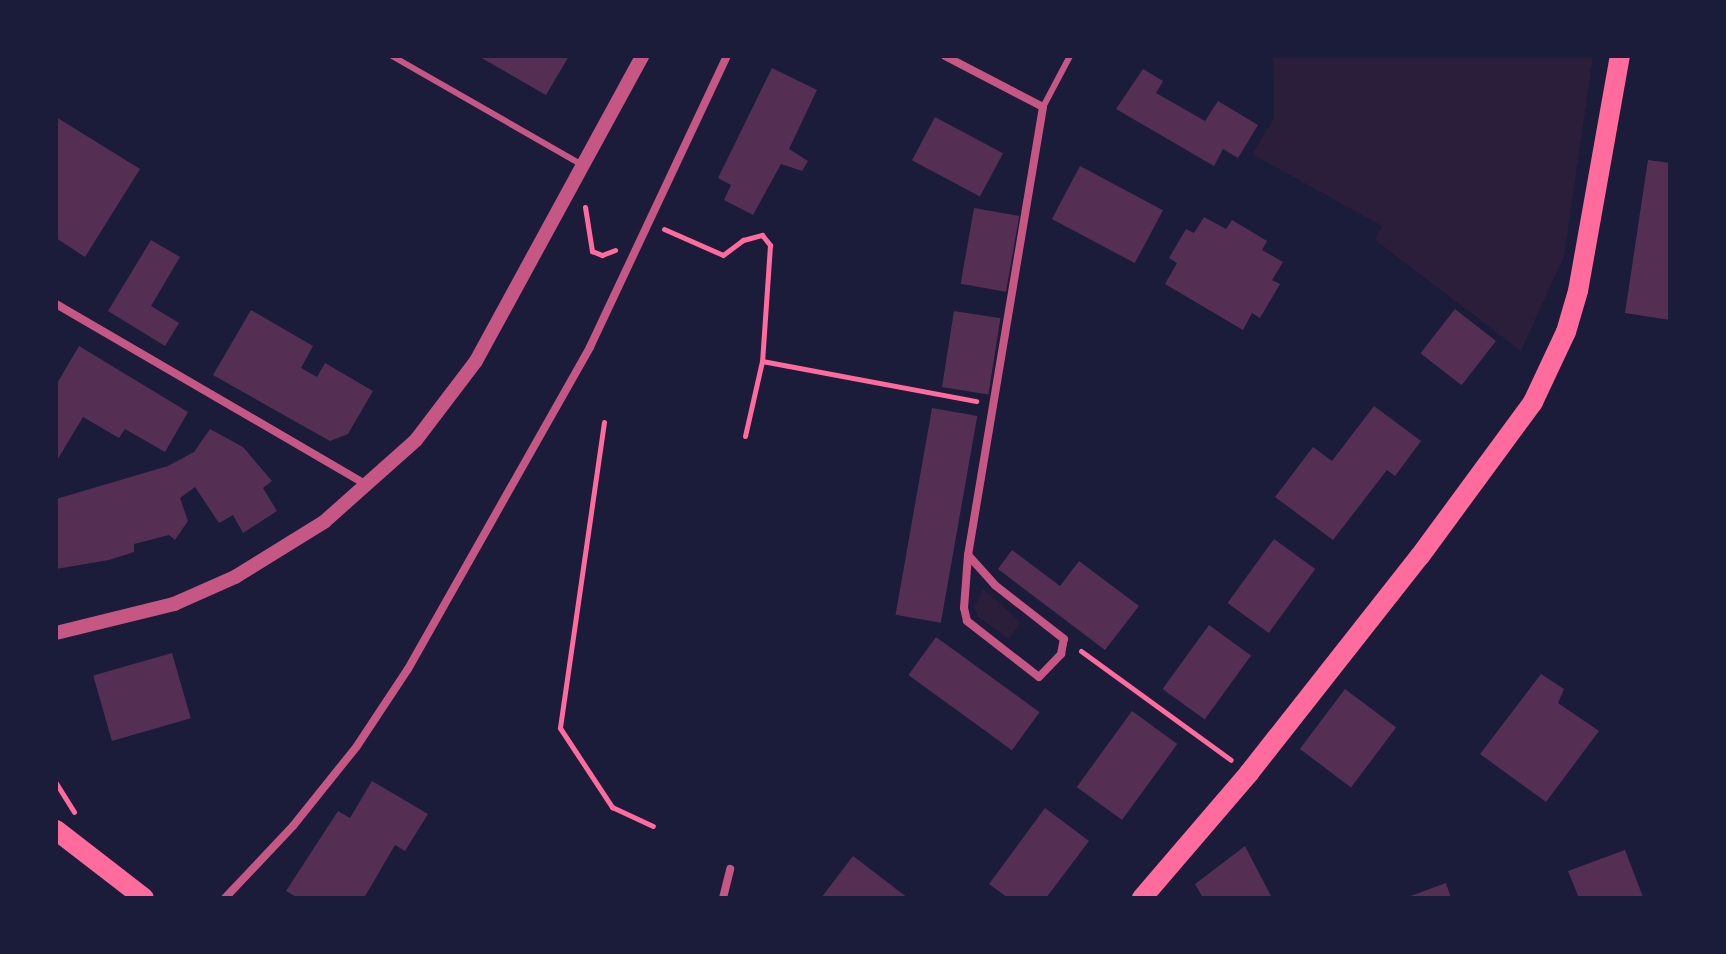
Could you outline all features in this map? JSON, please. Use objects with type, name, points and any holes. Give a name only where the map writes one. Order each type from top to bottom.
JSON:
[{"type":"main road","points":[[1142,898],[1249,773],[1514,433],[1550,369],[1578,291],[1620,56]]},
{"type":"main road","points":[[56,830],[144,898]]},
{"type":"street","points":[[56,633],[174,604],[235,577],[324,522],[368,486],[416,440],[476,361],[642,56]]},
{"type":"street","points":[[225,898],[293,826],[357,746],[408,669],[575,375],[727,56]]},
{"type":"street","points":[[945,56],[1043,107],[968,555],[967,621],[1039,677],[1061,654],[1064,639],[995,585],[968,555]]},
{"type":"street","points":[[56,304],[368,486]]},
{"type":"street","points":[[723,898],[730,869]]},
{"type":"lane","points":[[392,56],[579,172]]},
{"type":"lane","points":[[1043,107],[1070,56]]},
{"type":"path","points":[[579,172],[592,251],[602,255],[642,238]]},
{"type":"path","points":[[649,222],[723,255],[743,240],[762,235],[770,245],[762,361],[745,436]]},
{"type":"path","points":[[762,361],[992,404]]},
{"type":"path","points":[[604,422],[560,728],[612,807],[653,826]]},
{"type":"path","points":[[1064,639],[1249,773]]},
{"type":"shaded area","points":[[1273,56],[1593,56],[1564,256],[1521,351],[1375,240],[1382,226],[1252,154],[1274,118]]},
{"type":"shaded area","points":[[983,589],[1021,622],[1009,639],[978,617],[974,607]]},
{"type":"building","points":[[478,56],[569,56],[546,95]]},
{"type":"building","points":[[772,68],[817,90],[789,149],[808,161],[802,171],[781,164],[753,215],[724,200],[731,185],[718,178]]},
{"type":"building","points":[[1143,69],[1163,81],[1156,93],[1205,121],[1218,101],[1258,125],[1238,158],[1223,149],[1214,166],[1116,109]]},
{"type":"building","points":[[56,117],[140,169],[85,257],[56,238]]},
{"type":"building","points":[[935,117],[1003,153],[980,196],[912,160]]},
{"type":"building","points":[[1648,160],[1670,163],[1670,320],[1625,313]]},
{"type":"building","points":[[1080,166],[1163,210],[1135,263],[1052,219]]},
{"type":"building","points":[[974,208],[1019,216],[1006,292],[961,284]]},
{"type":"building","points":[[1204,217],[1226,229],[1232,220],[1267,241],[1262,250],[1283,262],[1272,280],[1280,284],[1260,318],[1252,313],[1243,330],[1165,284],[1177,263],[1169,258],[1186,229],[1194,233]]},
{"type":"building","points":[[151,240],[180,257],[151,306],[179,323],[165,346],[108,311]]},
{"type":"building","points":[[1455,309],[1496,341],[1461,385],[1421,353]]},
{"type":"building","points":[[251,310],[313,346],[301,368],[317,377],[325,363],[373,391],[348,434],[330,441],[213,375]]},
{"type":"building","points":[[954,311],[1000,318],[988,394],[942,387]]},
{"type":"building","points":[[79,346],[188,412],[165,452],[125,429],[119,438],[83,417],[56,462],[56,385]]},
{"type":"building","points":[[1374,406],[1421,441],[1395,476],[1387,470],[1333,540],[1275,497],[1313,447],[1332,461]]},
{"type":"building","points":[[932,408],[977,416],[941,623],[896,615]]},
{"type":"building","points":[[210,429],[243,447],[272,481],[263,488],[277,511],[243,533],[233,515],[219,523],[195,487],[180,498],[188,521],[175,540],[169,535],[134,544],[134,552],[109,560],[56,569],[56,499],[168,466],[194,452]]},
{"type":"building","points":[[1274,539],[1315,569],[1269,633],[1228,603]]},
{"type":"building","points":[[1012,550],[1060,586],[1079,561],[1139,606],[1105,650],[998,569]]},
{"type":"building","points":[[1209,625],[1251,656],[1205,719],[1163,689]]},
{"type":"building","points":[[936,637],[1040,712],[1012,750],[908,675]]},
{"type":"building","points":[[172,653],[191,718],[112,741],[93,676]]},
{"type":"building","points":[[1541,674],[1564,689],[1558,703],[1599,731],[1546,802],[1480,754]]},
{"type":"building","points":[[1345,689],[1396,728],[1351,787],[1300,749]]},
{"type":"building","points":[[1132,711],[1177,744],[1122,820],[1077,787]]},
{"type":"building","points":[[372,781],[428,814],[405,851],[395,845],[364,898],[298,898],[286,891],[338,811],[350,818]]},
{"type":"building","points":[[1045,808],[1089,841],[1046,898],[1008,898],[989,884]]},
{"type":"building","points":[[1245,846],[1272,898],[1203,898],[1195,884]]},
{"type":"building","points":[[1625,850],[1643,897],[1579,898],[1568,871]]},
{"type":"building","points":[[853,856],[908,898],[821,898]]},
{"type":"building","points":[[1446,883],[1451,898],[1405,898]]}]
